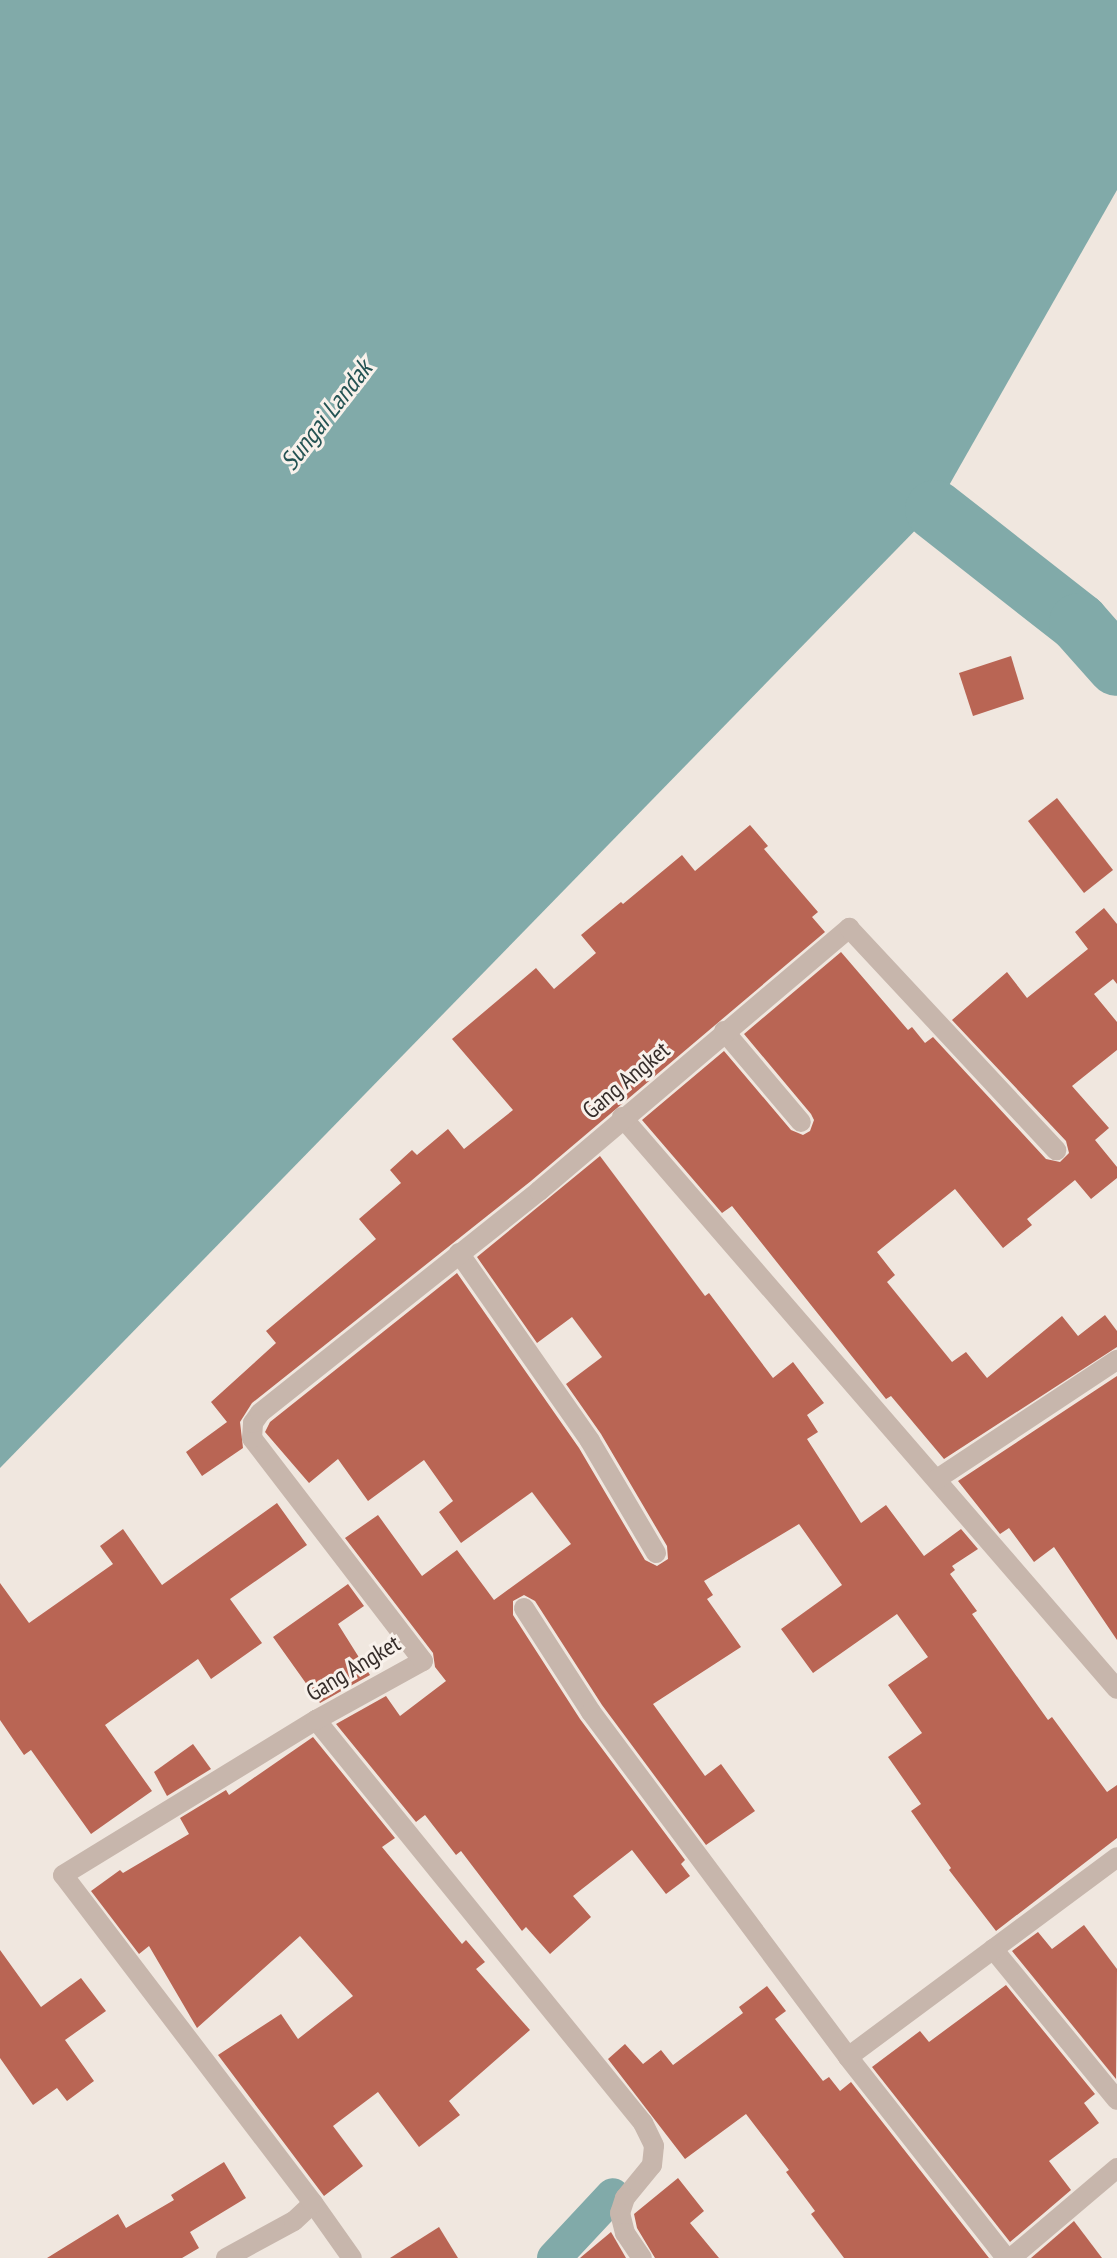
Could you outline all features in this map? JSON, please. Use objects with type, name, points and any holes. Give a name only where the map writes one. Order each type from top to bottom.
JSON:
[{"type":"street","name":"Gang Angket","points":[[313,2203],[63,1875],[316,1720],[423,1661],[252,1438],[253,1423],[260,1413],[539,1191],[622,1117],[849,928],[1056,1150]]},
{"type":"street","points":[[724,1031],[801,1122]]},
{"type":"street","points":[[622,1117],[1117,1689]]},
{"type":"street","points":[[459,1253],[590,1441],[656,1553]]},
{"type":"street","points":[[937,1479],[1117,1360]]},
{"type":"street","points":[[524,1608],[591,1712],[848,2057],[1008,2258],[1117,2168]]},
{"type":"street","points":[[316,1720],[643,2123],[654,2146],[652,2165],[625,2198],[620,2213],[625,2233],[642,2258]]},
{"type":"street","points":[[848,2057],[1117,1857]]},
{"type":"street","points":[[993,1949],[1117,2100]]},
{"type":"street","points":[[226,2258],[294,2221],[313,2203],[352,2258]]},
{"type":"water","name":"Sungai Landak","points":[[0,0],[1117,0],[1117,190],[935,510],[0,1468]]},
{"type":"building","points":[[1011,656],[1024,699],[973,716],[959,673]]},
{"type":"building","points":[[1057,798],[1113,870],[1084,893],[1028,821]]},
{"type":"building","points":[[750,825],[768,846],[764,849],[818,912],[812,917],[825,932],[531,1181],[252,1403],[240,1422],[243,1448],[202,1476],[186,1452],[227,1422],[211,1402],[276,1343],[266,1331],[376,1239],[359,1219],[401,1183],[390,1170],[412,1150],[417,1155],[448,1129],[464,1149],[513,1110],[452,1039],[536,968],[554,989],[596,953],[581,935],[682,855],[695,871]]},
{"type":"building","points":[[1104,908],[1117,924],[1117,984],[1113,979],[1094,994],[1117,1022],[1117,1050],[1072,1086],[1109,1128],[1095,1140],[1117,1167],[1117,1178],[1091,1199],[1075,1180],[1027,1219],[1032,1225],[1003,1248],[955,1189],[877,1252],[895,1275],[887,1282],[952,1362],[966,1352],[987,1378],[1062,1316],[1078,1336],[1105,1315],[1117,1331],[1117,1347],[944,1459],[891,1396],[886,1399],[732,1206],[722,1213],[642,1120],[724,1051],[791,1130],[803,1135],[810,1131],[814,1120],[811,1114],[744,1034],[841,952],[908,1030],[912,1027],[925,1043],[933,1037],[1046,1159],[1060,1162],[1069,1153],[1066,1141],[952,1020],[1007,972],[1027,998],[1088,949],[1075,932]]},
{"type":"building","points":[[600,1156],[705,1296],[709,1293],[773,1378],[793,1362],[824,1403],[807,1415],[818,1432],[807,1439],[861,1523],[886,1505],[924,1556],[961,1529],[978,1549],[952,1566],[955,1570],[950,1574],[977,1611],[972,1614],[1048,1720],[1052,1717],[1107,1792],[1117,1785],[1117,1838],[996,1931],[949,1870],[951,1868],[911,1811],[921,1804],[888,1757],[922,1733],[888,1685],[928,1657],[897,1614],[813,1673],[781,1629],[842,1585],[799,1524],[704,1581],[713,1595],[707,1599],[741,1647],[653,1704],[705,1776],[721,1764],[755,1811],[706,1845],[602,1705],[535,1601],[524,1595],[513,1601],[513,1615],[580,1719],[685,1860],[681,1864],[690,1876],[666,1894],[632,1850],[573,1896],[591,1917],[550,1954],[526,1927],[522,1931],[461,1851],[456,1855],[425,1815],[416,1822],[336,1724],[386,1696],[400,1716],[446,1681],[435,1667],[433,1653],[345,1538],[378,1515],[422,1576],[457,1550],[494,1600],[571,1544],[532,1492],[461,1543],[439,1512],[453,1501],[424,1460],[368,1501],[338,1459],[309,1483],[265,1432],[270,1422],[457,1273],[579,1448],[645,1560],[657,1566],[668,1559],[667,1546],[601,1434],[566,1384],[602,1357],[572,1317],[537,1343],[477,1257]]},
{"type":"building","points":[[1117,1376],[1117,1640],[1054,1547],[1034,1562],[1009,1528],[1000,1534],[958,1481]]},
{"type":"building","points":[[277,1503],[307,1545],[230,1599],[262,1643],[211,1679],[198,1659],[105,1725],[152,1791],[91,1834],[31,1750],[24,1755],[0,1720],[0,1583],[29,1623],[113,1564],[100,1546],[123,1529],[162,1585]]},
{"type":"building","points":[[348,1584],[364,1606],[338,1624],[370,1675],[320,1703],[273,1637]]},
{"type":"building","points":[[313,1737],[395,1838],[382,1847],[462,1944],[466,1940],[485,1962],[476,1969],[530,2030],[449,2101],[460,2115],[419,2147],[378,2092],[333,2126],[363,2166],[324,2196],[218,2055],[281,2014],[298,2039],[353,1996],[300,1936],[197,2028],[149,1946],[139,1954],[91,1891],[120,1870],[123,1873],[189,1834],[180,1818],[226,1790],[229,1795]]},
{"type":"building","points":[[193,1744],[211,1769],[167,1796],[154,1772]]},
{"type":"building","points":[[1084,1925],[1117,1969],[1116,2079],[1012,1951],[1038,1932],[1052,1949]]},
{"type":"building","points":[[0,1950],[41,2007],[81,1978],[106,2011],[65,2040],[94,2081],[67,2101],[57,2088],[33,2105],[0,2058]]},
{"type":"building","points":[[1006,1985],[1095,2094],[1084,2103],[1099,2123],[1049,2161],[1071,2190],[1010,2242],[872,2067],[920,2031],[929,2042]]},
{"type":"building","points":[[767,1986],[786,2011],[775,2019],[823,2081],[829,2077],[840,2091],[851,2082],[989,2258],[844,2258],[811,2214],[815,2211],[786,2172],[789,2170],[746,2114],[685,2159],[608,2059],[625,2044],[643,2064],[661,2050],[673,2065],[743,2013],[739,2007]]},
{"type":"building","points":[[224,2162],[246,2198],[190,2232],[199,2248],[182,2258],[47,2258],[118,2214],[126,2228],[174,2200],[171,2195]]},
{"type":"building","points":[[678,2178],[704,2211],[690,2223],[719,2258],[655,2258],[637,2228],[634,2214]]},
{"type":"building","points":[[1074,2221],[1102,2258],[1031,2258]]},
{"type":"building","points":[[439,2227],[458,2258],[390,2258]]},
{"type":"building","points":[[611,2232],[626,2258],[580,2258]]},
{"type":"waterway","points":[[935,510],[1079,623],[1117,666]]},
{"type":"waterway","points":[[554,2258],[613,2195]]}]
